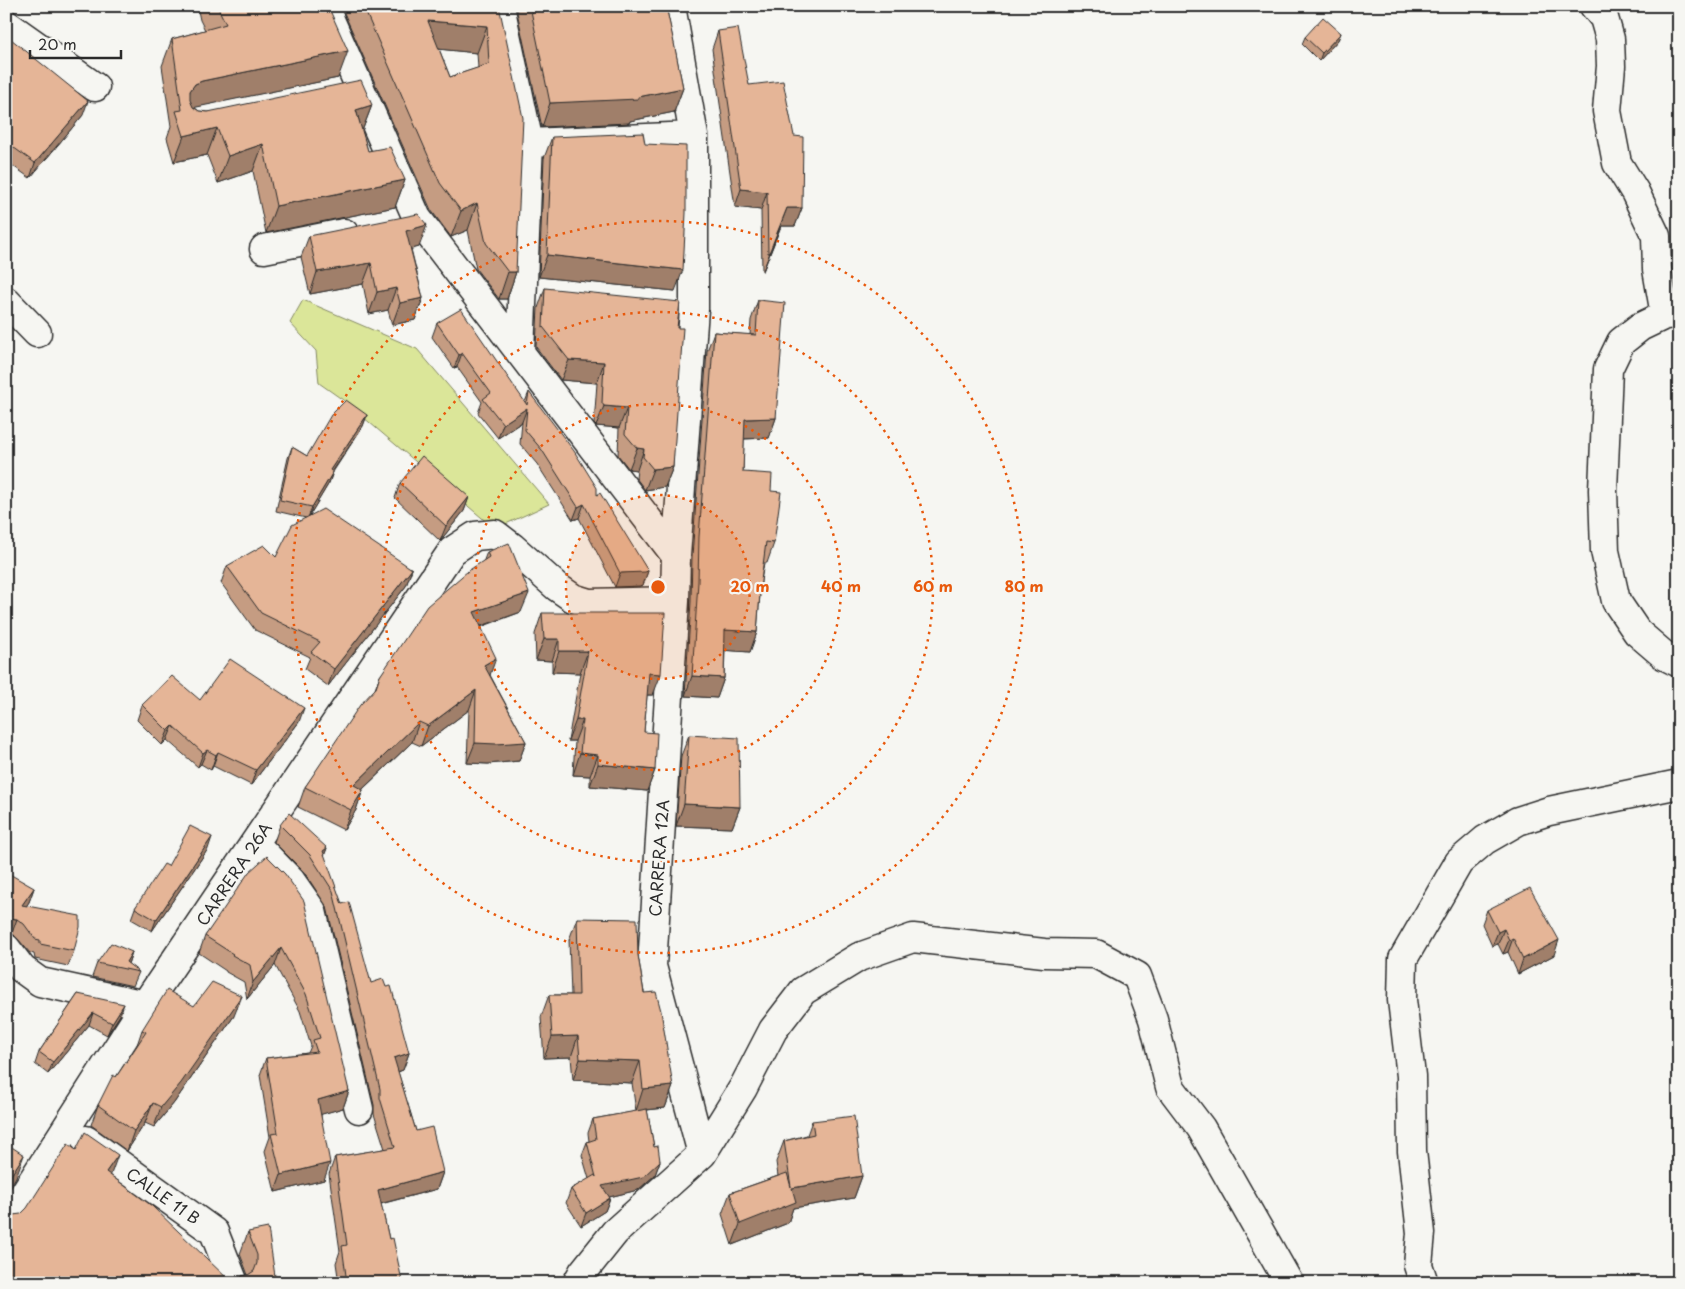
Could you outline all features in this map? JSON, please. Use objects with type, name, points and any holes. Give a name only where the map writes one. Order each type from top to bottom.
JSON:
[{"type":"street","points":[[324,6],[350,91],[417,218],[676,556]]},
{"type":"street","points":[[500,6],[529,143],[533,292],[520,351]]},
{"type":"street","name":"CARRERA 12A","points":[[671,6],[694,136],[694,309],[676,556],[675,601],[652,966],[702,1154]]},
{"type":"street","points":[[1594,6],[1604,18],[1610,39],[1607,111],[1617,163],[1635,192],[1656,236],[1657,269],[1672,314],[1640,326],[1621,342],[1608,369],[1603,482],[1604,551],[1616,601],[1638,632],[1666,656],[1679,663]]},
{"type":"street","points":[[6,24],[95,88]]},
{"type":"street","points":[[529,143],[694,136]]},
{"type":"street","points":[[264,249],[417,218]]},
{"type":"street","points":[[6,301],[37,333]]},
{"type":"street","points":[[666,306],[694,309]]},
{"type":"street","name":"CARRERA 26A","points":[[6,1222],[68,1128],[145,1005],[452,551],[475,536],[495,534],[557,588],[574,598],[589,603],[675,601]]},
{"type":"street","points":[[1424,1283],[1418,1265],[1420,1233],[1412,1151],[1411,1076],[1402,1000],[1403,959],[1459,862],[1485,840],[1518,821],[1549,811],[1679,784]]},
{"type":"street","points":[[255,844],[291,881],[312,911],[359,1109]]},
{"type":"street","points":[[577,1283],[583,1272],[615,1232],[702,1154],[743,1088],[773,1030],[803,992],[859,956],[913,938],[1035,952],[1096,954],[1137,976],[1153,1019],[1170,1087],[1201,1128],[1288,1283]]},
{"type":"street","points":[[6,948],[22,969],[40,982],[145,1005]]},
{"type":"street","name":"CALLE 11 B","points":[[68,1128],[214,1232],[234,1282]]},
{"type":"green space","points":[[303,300],[417,349],[549,504],[495,529],[343,400],[319,383],[316,351],[290,323]]},
{"type":"building","points":[[217,6],[328,6],[348,51],[202,81],[195,84],[190,91],[190,100],[193,107],[199,111],[208,112],[361,80],[372,105],[356,110],[368,151],[390,147],[405,180],[276,206],[263,144],[228,156],[217,128],[184,136],[176,111],[182,110],[172,39],[226,24]]},
{"type":"building","points":[[363,6],[499,6],[523,118],[516,272],[508,272],[486,243],[477,203],[461,211],[440,183]],"holes":[[[428,21],[487,26],[489,64],[450,77]]]},
{"type":"building","points":[[530,6],[666,6],[683,88],[638,97],[638,99],[550,103]]},
{"type":"building","points":[[1323,17],[1341,33],[1322,53],[1305,37]]},
{"type":"building","points":[[738,28],[749,85],[783,81],[794,136],[803,137],[802,208],[787,208],[769,253],[767,192],[741,189],[718,31]]},
{"type":"building","points":[[6,35],[88,101],[35,163],[6,142]]},
{"type":"building","points":[[643,133],[645,144],[686,146],[686,213],[683,270],[547,255],[552,137]]},
{"type":"building","points":[[418,214],[427,225],[406,231],[423,298],[400,303],[396,288],[377,292],[371,263],[317,272],[309,236]]},
{"type":"building","points":[[545,288],[680,302],[677,328],[683,328],[673,467],[653,469],[643,457],[644,449],[637,448],[625,434],[627,408],[604,406],[602,403],[604,362],[569,360],[543,327]]},
{"type":"building","points":[[758,300],[785,303],[776,418],[745,419],[743,472],[772,474],[771,491],[781,492],[774,543],[766,542],[757,632],[725,630],[724,678],[692,676],[699,537],[714,332],[756,335]]},
{"type":"building","points":[[461,309],[527,405],[529,392],[574,451],[597,488],[597,495],[600,493],[648,571],[620,573],[584,504],[578,507],[542,450],[525,430],[527,408],[503,424],[483,399],[491,393],[462,353],[459,355],[437,323]]},
{"type":"building","points":[[346,400],[367,415],[330,470],[333,472],[312,507],[280,500],[292,447],[307,456],[331,415]]},
{"type":"building","points":[[422,456],[469,497],[446,526],[400,483]]},
{"type":"building","points":[[323,509],[412,569],[334,669],[311,652],[320,642],[261,613],[227,566],[264,545],[276,557],[292,525]]},
{"type":"building","points":[[509,543],[529,593],[474,612],[496,658],[484,665],[526,742],[475,743],[476,690],[428,726],[419,722],[354,785],[363,790],[351,810],[305,787],[360,705],[376,688],[380,676],[427,606],[468,571],[489,557],[487,552]]},
{"type":"building","points":[[542,613],[665,613],[661,674],[649,673],[644,732],[657,733],[655,770],[598,764],[598,755],[580,753],[583,720],[576,720],[588,651],[559,651],[559,639],[544,639]]},
{"type":"building","points":[[230,659],[304,708],[256,770],[218,752],[216,755],[207,750],[203,753],[173,726],[168,731],[142,705],[172,676],[200,700]]},
{"type":"building","points":[[689,735],[739,738],[740,807],[684,804]]},
{"type":"building","points":[[289,813],[327,848],[323,851],[342,904],[349,902],[371,983],[383,979],[386,987],[391,986],[409,1053],[394,1058],[416,1131],[432,1127],[443,1172],[378,1190],[389,1239],[393,1238],[402,1281],[394,1283],[347,1283],[342,1246],[347,1245],[335,1157],[395,1147],[380,1098],[380,1089],[333,891],[310,855],[280,825]]},
{"type":"building","points":[[190,826],[212,837],[156,920],[135,908],[164,864],[168,866]]},
{"type":"building","points":[[267,856],[285,874],[304,901],[349,1091],[318,1100],[330,1163],[281,1175],[271,1134],[278,1133],[266,1058],[317,1052],[313,1040],[320,1038],[306,994],[281,948],[253,982],[250,965],[205,936],[249,872]]},
{"type":"building","points":[[6,872],[34,888],[22,905],[80,916],[80,927],[74,951],[40,944],[40,940],[35,939],[24,924],[17,919],[6,919]]},
{"type":"building","points":[[1530,888],[1559,940],[1523,959],[1513,938],[1509,940],[1504,929],[1498,932],[1487,910]]},
{"type":"building","points":[[577,918],[637,919],[638,955],[644,993],[656,992],[661,1011],[673,1086],[643,1089],[640,1061],[580,1059],[578,1036],[552,1037],[549,995],[579,995]]},
{"type":"building","points":[[111,943],[132,952],[126,962],[139,972],[97,963]]},
{"type":"building","points":[[212,982],[242,996],[181,1083],[161,1107],[153,1103],[134,1131],[98,1105],[113,1075],[116,1077],[146,1032],[142,1030],[167,990],[194,1006]]},
{"type":"building","points":[[78,994],[124,1004],[112,1023],[93,1013],[53,1062],[39,1052]]},
{"type":"building","points":[[647,1109],[654,1147],[658,1146],[660,1161],[643,1177],[602,1186],[610,1198],[586,1213],[571,1189],[595,1175],[596,1177],[587,1142],[596,1139],[593,1119]]},
{"type":"building","points":[[854,1116],[862,1176],[792,1188],[796,1202],[740,1224],[730,1193],[787,1173],[791,1187],[784,1141],[814,1134],[812,1121]]},
{"type":"building","points":[[85,1132],[118,1155],[106,1172],[152,1206],[232,1283],[6,1283],[6,1213],[13,1215],[21,1214],[27,1208],[68,1144],[76,1150]]},
{"type":"building","points":[[6,1145],[24,1155],[6,1183]]},
{"type":"building","points":[[268,1228],[276,1283],[243,1283],[242,1276],[254,1271],[257,1263],[257,1255],[248,1232]]}]
